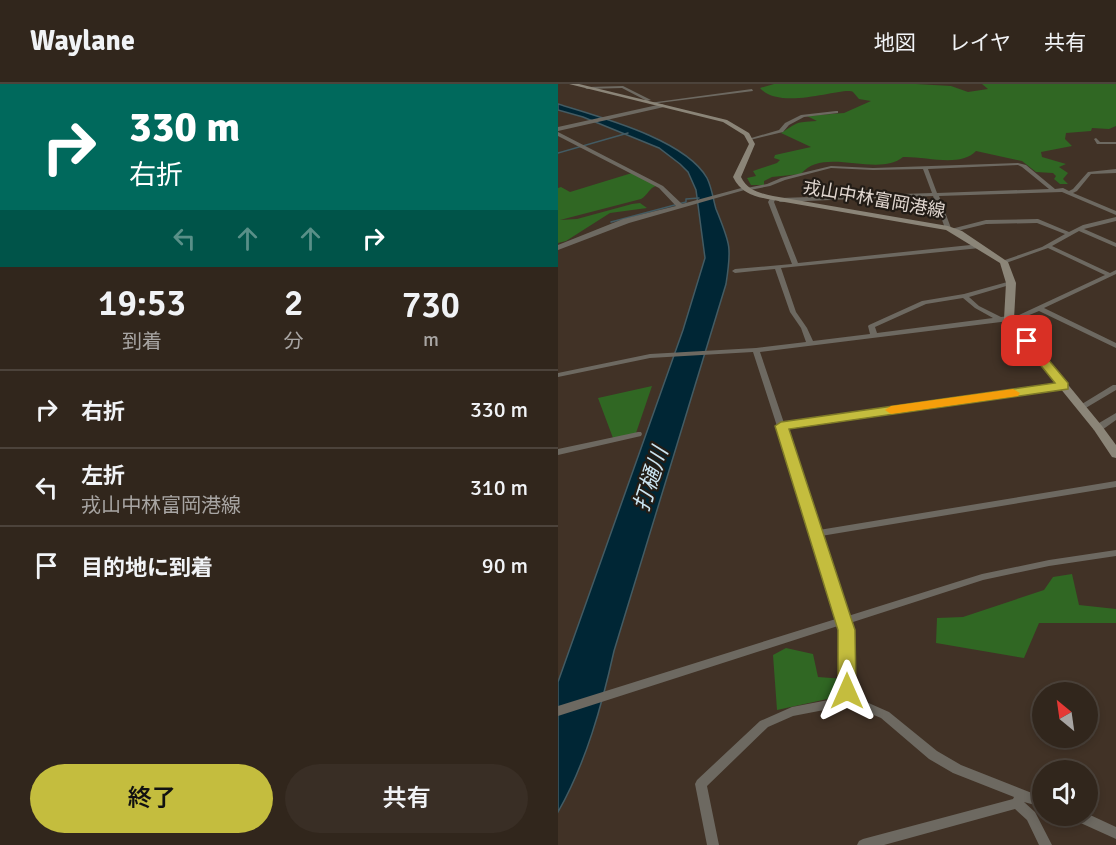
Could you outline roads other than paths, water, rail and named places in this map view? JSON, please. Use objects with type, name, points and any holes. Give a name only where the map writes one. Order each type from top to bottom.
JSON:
[{"type":"main road","points":[[572,84],[725,122],[741,129],[750,139],[750,152],[738,177],[745,189]]},
{"type":"main road","name":"戎山中林富岡港線","points":[[745,189],[777,199],[950,229],[1004,262]]},
{"type":"main road","points":[[1004,262],[1011,283],[1005,319],[1080,406],[1116,454]]},
{"type":"street","points":[[647,102],[752,90]]},
{"type":"street","points":[[558,129],[663,106]]},
{"type":"street","points":[[750,139],[781,131],[787,124],[803,116],[836,112]]},
{"type":"street","points":[[558,134],[662,187],[680,206]]},
{"type":"street","points":[[1096,139],[1099,143],[1116,143]]},
{"type":"street","points":[[558,248],[626,221],[831,167],[1022,165],[1053,190]]},
{"type":"street","points":[[925,167],[950,229],[986,222],[1038,221],[1070,234]]},
{"type":"street","points":[[1070,192],[1075,190],[1090,173],[1116,171]]},
{"type":"street","points":[[796,265],[771,202],[777,199],[1053,190],[1070,192],[1116,213]]},
{"type":"street","points":[[1004,262],[1048,246],[1079,229],[1116,219]]},
{"type":"street","points":[[1079,229],[1116,244]]},
{"type":"street","points":[[735,271],[980,246]]},
{"type":"street","points":[[1048,246],[1113,273]]},
{"type":"street","points":[[777,267],[793,312],[804,328],[810,343]]},
{"type":"street","points":[[558,375],[668,354],[710,354],[756,350],[1005,319],[1040,309],[1113,273]]},
{"type":"street","points":[[874,335],[871,326],[924,302],[964,296],[1011,283]]},
{"type":"street","points":[[964,296],[977,307],[1005,319]]},
{"type":"street","points":[[1040,309],[1116,346]]},
{"type":"street","points":[[756,350],[847,630],[847,691],[851,700]]},
{"type":"street","points":[[781,426],[1063,386]]},
{"type":"street","points":[[1080,406],[1116,387]]},
{"type":"street","points":[[1098,428],[1116,416]]},
{"type":"street","points":[[558,452],[638,434]]},
{"type":"street","points":[[815,534],[1116,484]]},
{"type":"street","points":[[558,711],[982,577],[1049,563],[1116,553]]},
{"type":"street","points":[[712,845],[701,783],[764,724],[792,712],[851,700],[885,714],[933,755],[957,769],[1019,799],[1032,801]]},
{"type":"street","points":[[863,845],[1019,799]]},
{"type":"street","points":[[1019,799],[1046,845]]},
{"type":"street","points":[[1098,825],[1116,833]]},
{"type":"water","name":"打樋川","points":[[558,104],[640,131],[680,152],[696,164],[709,182],[727,238],[729,261],[726,284],[614,651],[598,713],[577,774],[558,812],[558,682],[683,330],[705,258],[696,190],[688,172],[659,148],[583,117],[558,110]]},
{"type":"waterway","points":[[558,153],[628,133]]},
{"type":"waterway","points":[[611,222],[686,202],[686,199],[699,198]]}]
